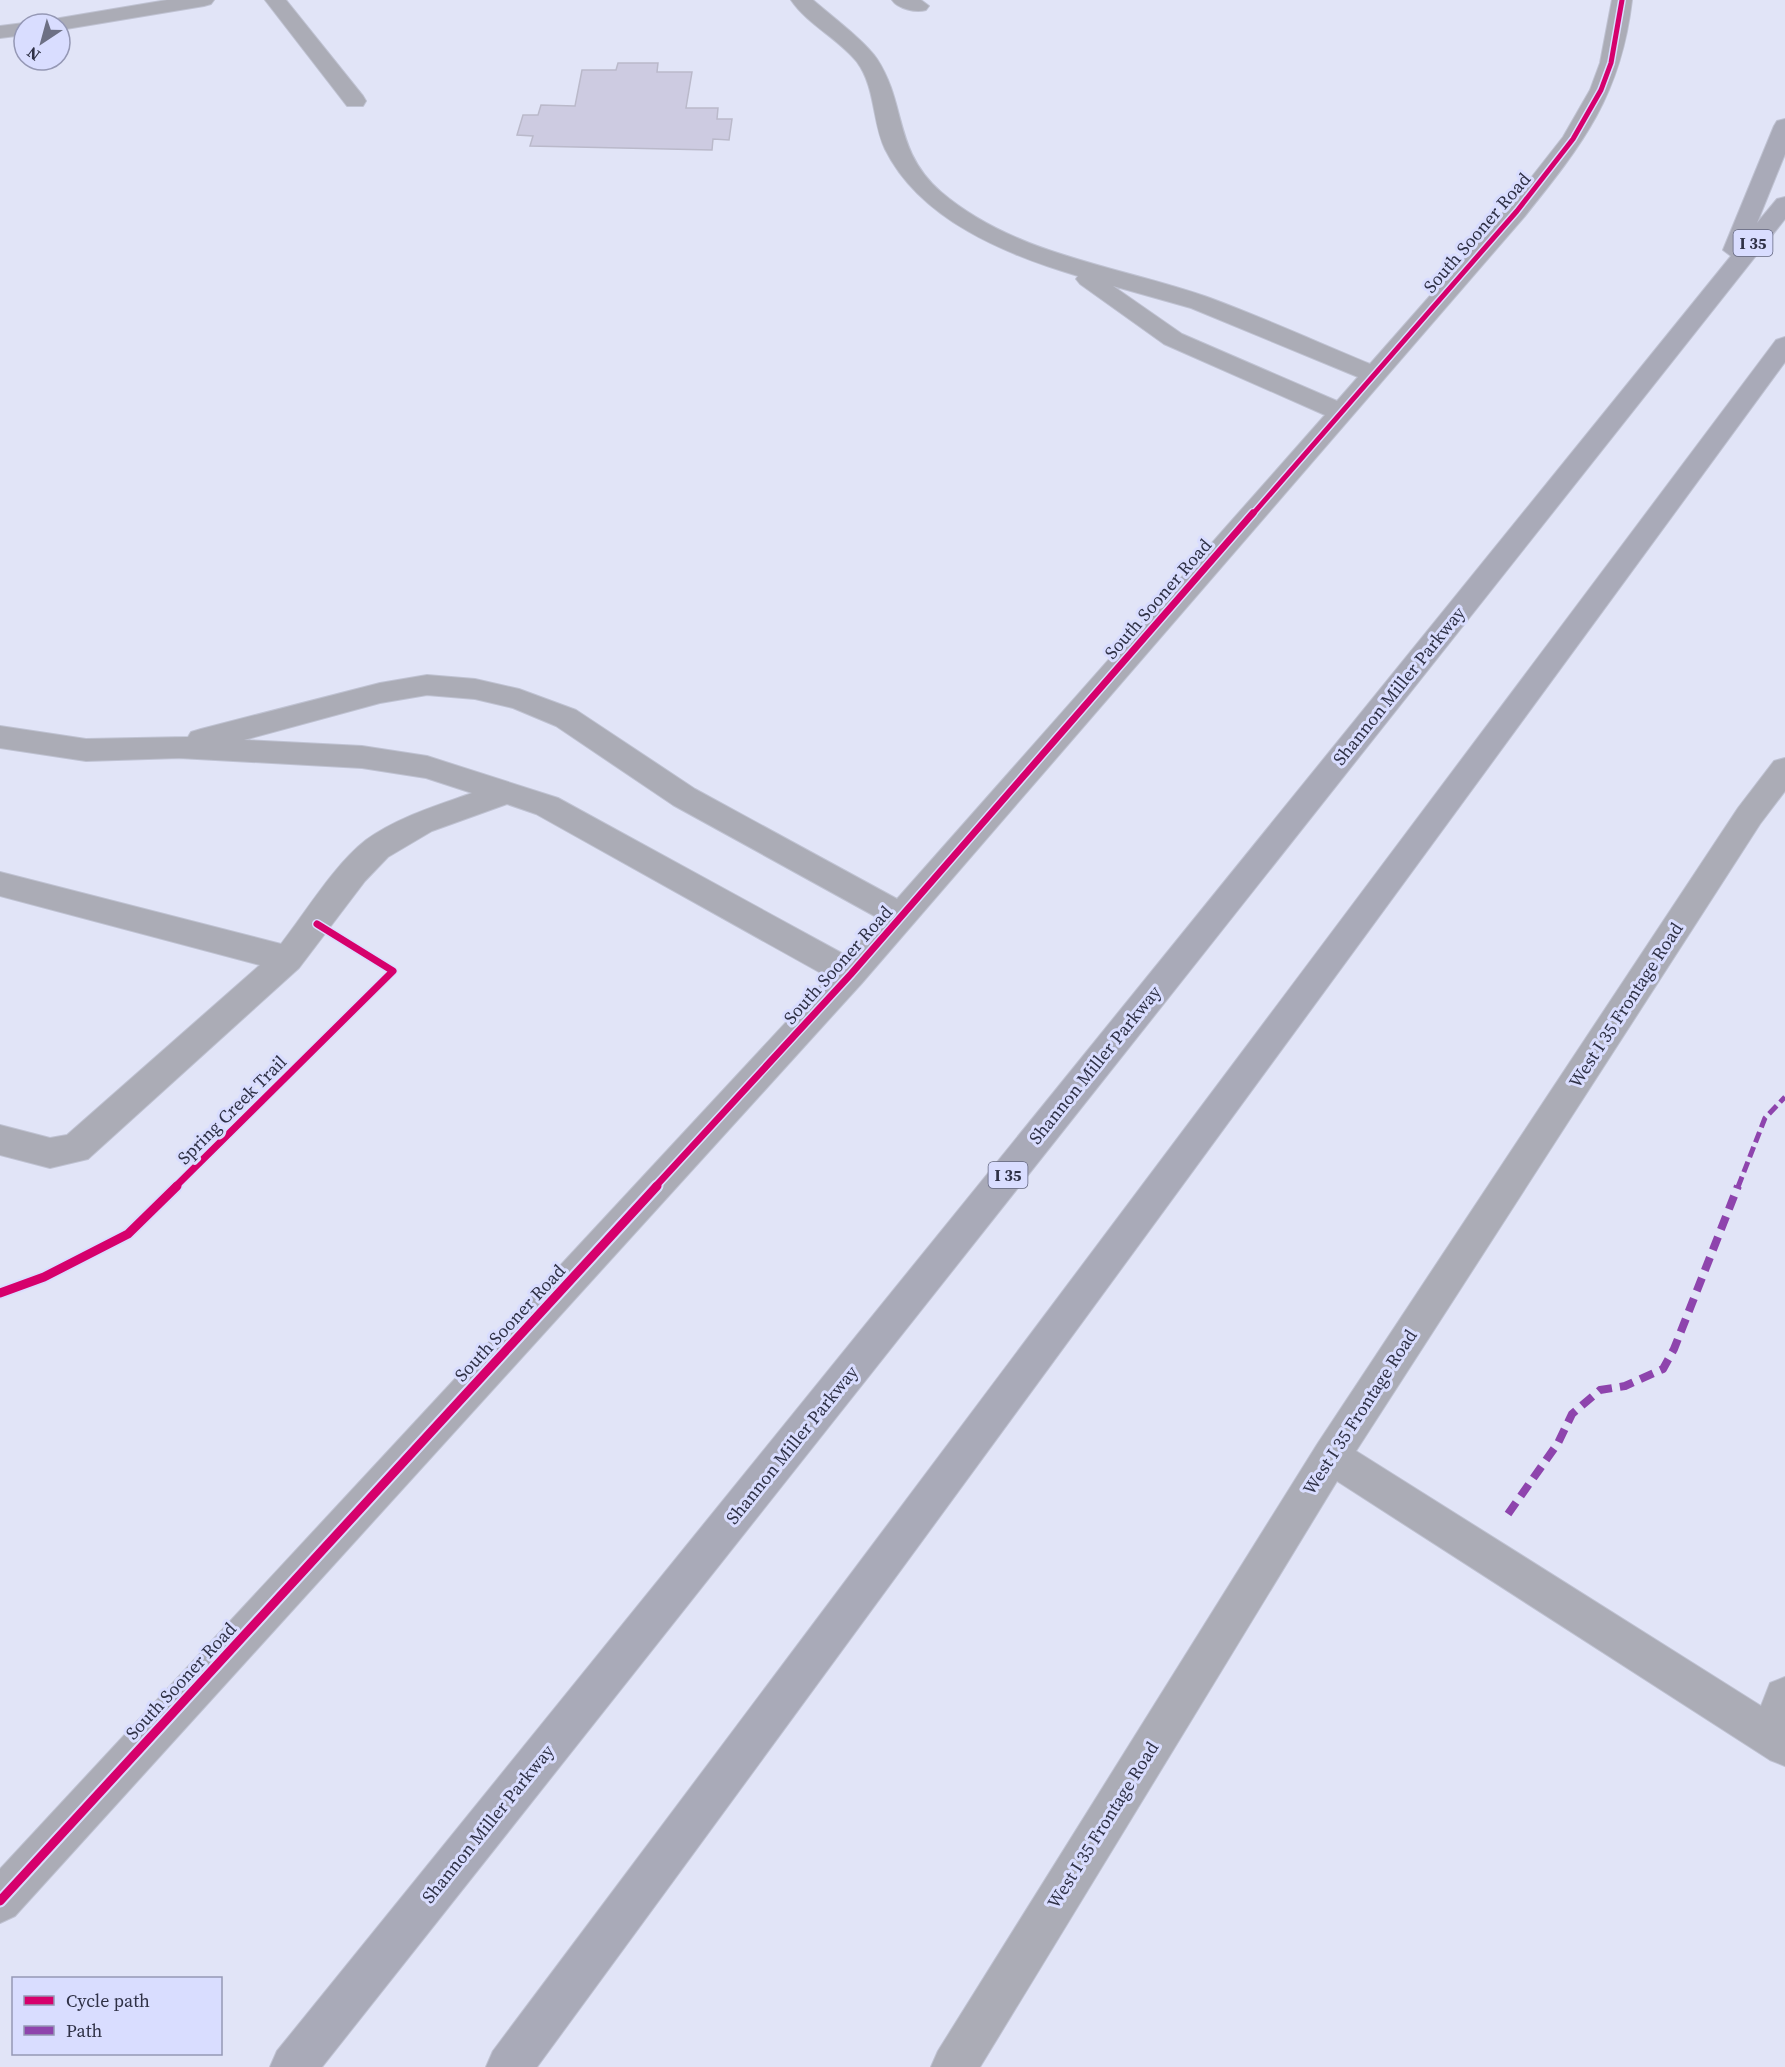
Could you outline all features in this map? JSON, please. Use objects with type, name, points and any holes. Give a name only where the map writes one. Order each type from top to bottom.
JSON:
[{"type":"highway","points":[[1722,283],[1785,126]]},
{"type":"highway","name":"Shannon Miller Parkway","points":[[294,2067],[1785,204]]},
{"type":"highway","points":[[508,2067],[1785,345]]},
{"type":"highway","points":[[1732,416],[1785,370]]},
{"type":"street","points":[[72,17],[204,0]]},
{"type":"street","points":[[275,0],[355,101]]},
{"type":"street","points":[[801,0],[867,60],[882,93],[895,147],[908,169],[932,196],[963,218],[1007,241],[1070,266],[1200,303],[1374,374]]},
{"type":"street","name":"South Sooner Road","points":[[0,1900],[851,974],[1517,212],[1575,139],[1606,81],[1620,29],[1622,0]]},
{"type":"street","points":[[1070,266],[1173,339],[1340,412]]},
{"type":"street","points":[[179,747],[277,718],[380,693],[428,685],[476,689],[519,699],[566,718],[684,798],[901,916]]},
{"type":"street","points":[[0,737],[86,750],[179,747],[362,757],[427,766],[547,806],[851,974]]},
{"type":"street","name":"West I 35 Frontage Road","points":[[954,2067],[1331,1456],[1749,816],[1785,769]]},
{"type":"street","points":[[0,1140],[50,1153],[76,1148],[288,959],[354,872],[377,849],[421,823],[508,792]]},
{"type":"street","points":[[0,884],[288,959]]},
{"type":"street","points":[[1331,1456],[1777,1740],[1785,1698]]},
{"type":"building","points":[[618,63],[658,63],[657,72],[692,72],[686,108],[718,108],[717,119],[732,119],[729,140],[713,139],[712,150],[530,146],[533,136],[517,135],[523,115],[538,115],[541,105],[575,106],[582,70],[616,70]]},
{"type":"marked path","points":[[1508,1514],[1558,1443],[1572,1414],[1600,1390],[1625,1386],[1663,1369],[1674,1349],[1765,1118],[1785,1097]]},
{"type":"cycle path","points":[[0,1901],[851,974],[1517,211],[1573,139],[1601,90],[1611,63],[1622,0]]},
{"type":"cycle path","name":"Spring Creek Trail","points":[[0,1293],[44,1277],[128,1234],[393,971],[317,924]]}]
